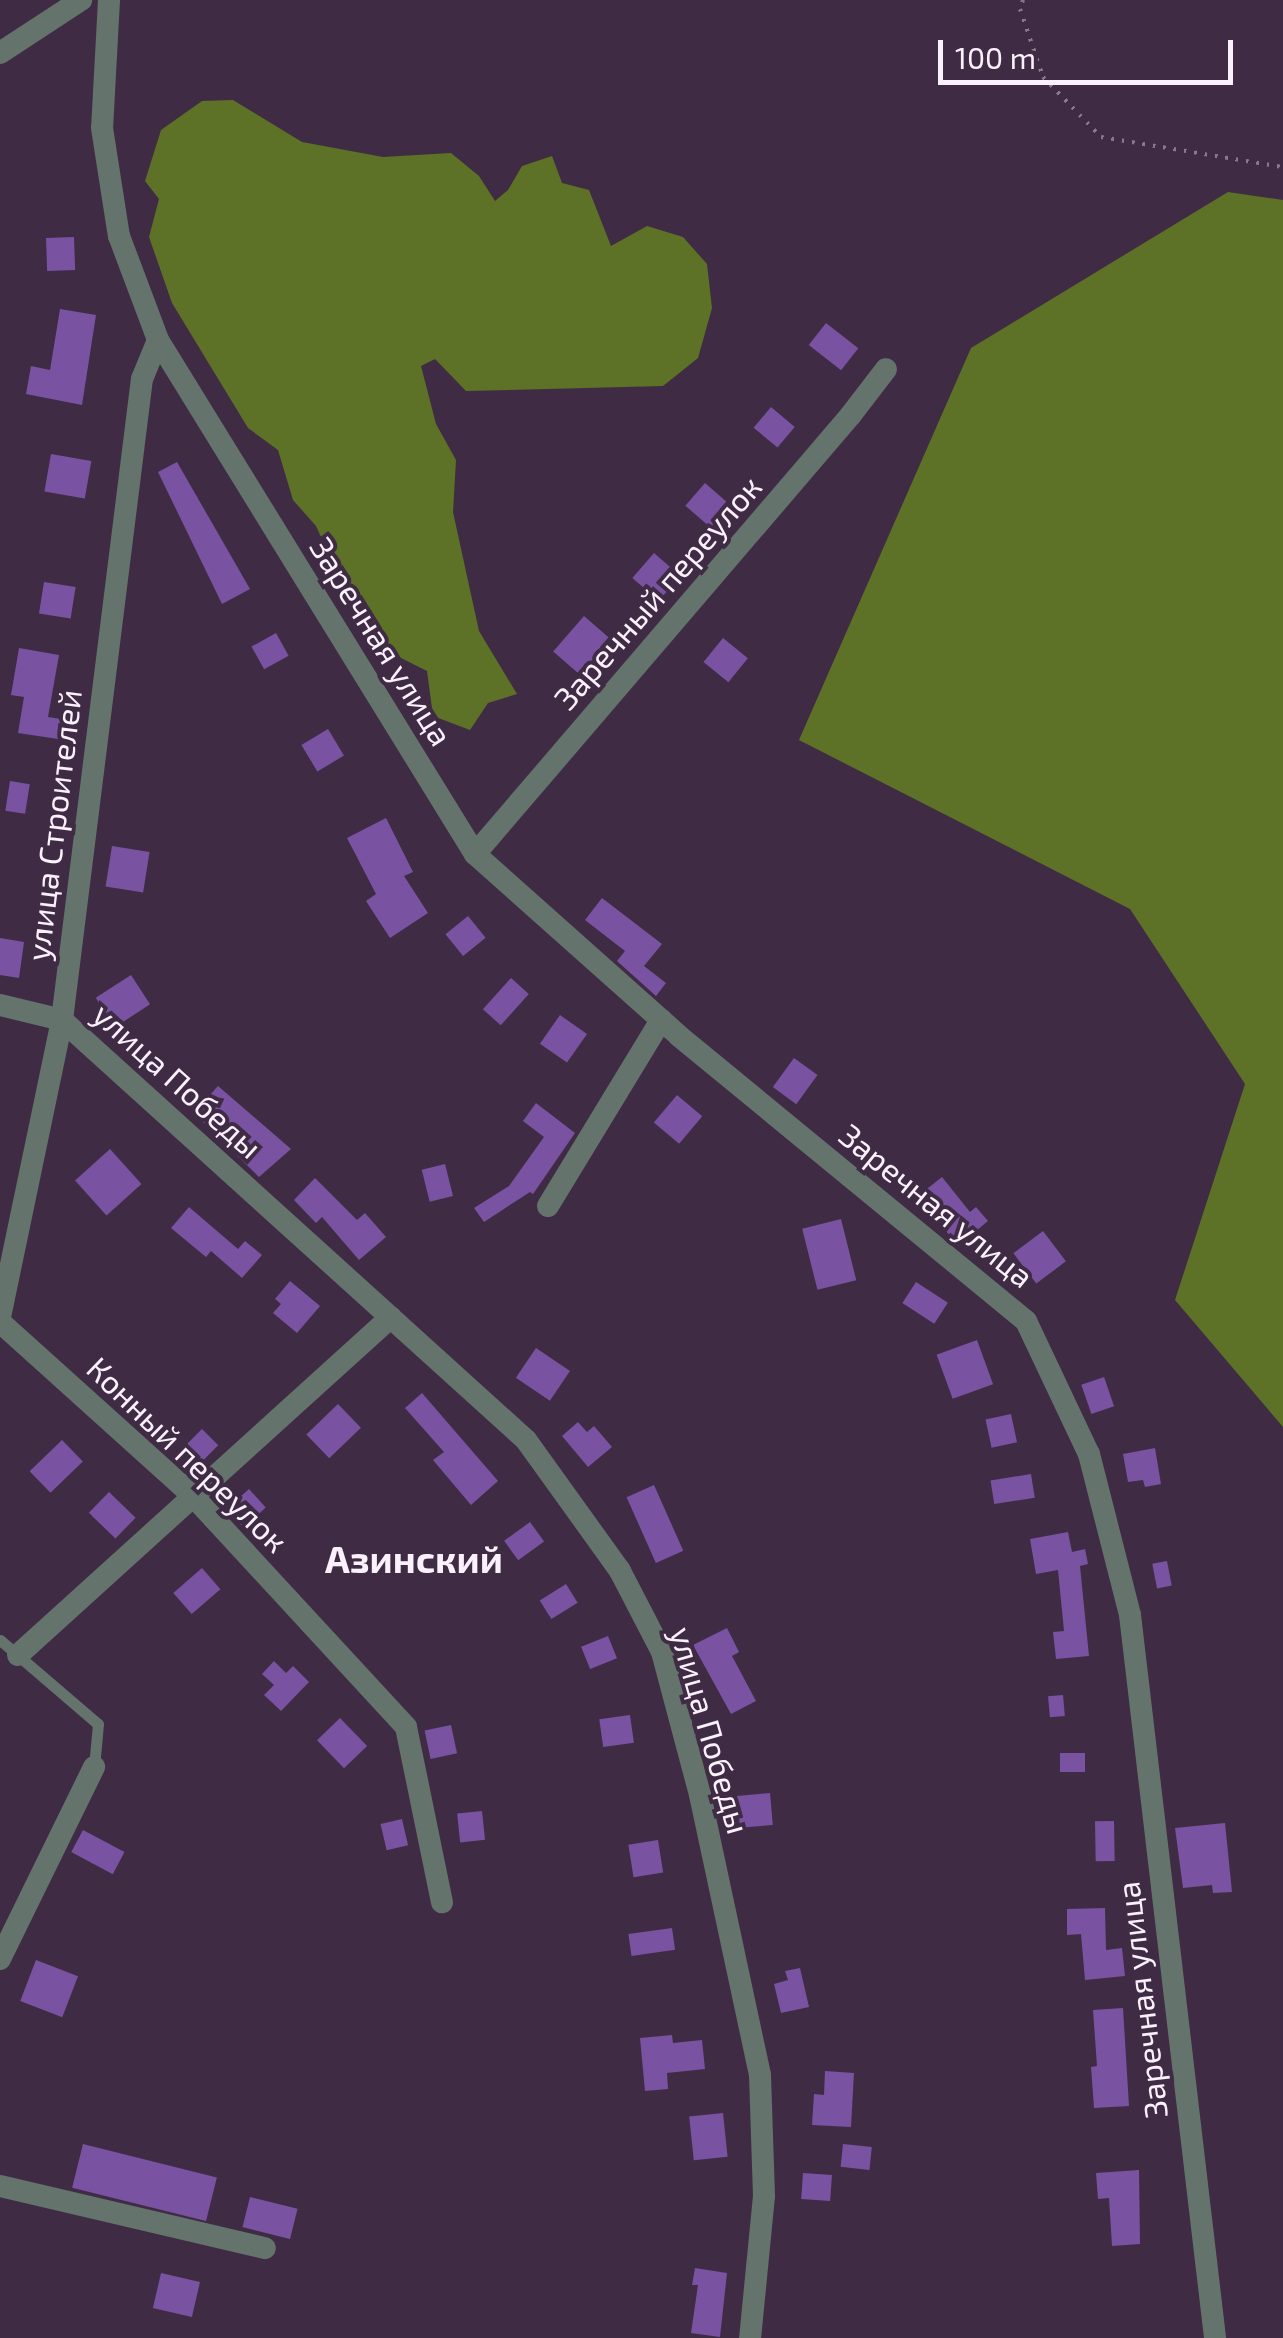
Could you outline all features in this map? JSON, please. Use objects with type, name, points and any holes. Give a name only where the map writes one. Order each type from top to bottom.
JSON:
[{"type":"street","points":[[0,54],[82,0]]},
{"type":"street","name":"Заречная улица","points":[[109,0],[102,128],[118,236],[158,340],[475,854],[661,1020],[1026,1321],[1090,1454],[1130,1614],[1215,2338]]},
{"type":"street","name":"улица Строителей","points":[[0,1320],[62,1020],[142,378],[158,340]]},
{"type":"street","name":"Заречный переулок","points":[[475,854],[886,369]]},
{"type":"street","name":"улица Победы","points":[[0,1005],[62,1020],[526,1440],[620,1571],[662,1652],[700,1795],[760,2075],[764,2196],[750,2338]]},
{"type":"street","points":[[548,1206],[661,1020]]},
{"type":"street","points":[[9,1648],[194,1496],[391,1317]]},
{"type":"street","name":"Конный переулок","points":[[0,1320],[194,1496],[406,1727],[442,1902]]},
{"type":"street","points":[[0,1959],[94,1767]]},
{"type":"street","points":[[0,2186],[266,2248]]},
{"type":"lane","points":[[9,1648],[98,1724],[94,1767]]},
{"type":"path","points":[[1023,0],[1020,9],[1043,77],[1102,137],[1283,167]]},
{"type":"green space","points":[[233,100],[302,142],[383,157],[451,153],[479,176],[495,201],[508,190],[522,166],[552,156],[562,183],[589,190],[611,246],[647,226],[683,237],[707,264],[712,308],[698,358],[663,386],[466,391],[435,359],[421,366],[436,424],[456,460],[453,512],[479,631],[517,694],[488,703],[470,730],[433,716],[427,671],[369,642],[316,526],[293,500],[278,450],[248,428],[172,303],[149,237],[159,199],[145,181],[161,130],[202,101]]},
{"type":"green space","points":[[1228,192],[1283,200],[1283,1427],[1175,1300],[1245,1084],[1130,909],[799,740],[971,348]]},
{"type":"building","points":[[74,237],[75,270],[47,271],[46,238]]},
{"type":"building","points":[[60,309],[96,315],[82,405],[26,394],[31,366],[50,370]]},
{"type":"building","points":[[826,323],[858,348],[841,370],[809,345]]},
{"type":"building","points":[[771,407],[795,427],[777,448],[754,428]]},
{"type":"building","points":[[51,454],[91,461],[85,499],[44,491]]},
{"type":"building","points":[[177,462],[250,589],[222,604],[158,472]]},
{"type":"building","points":[[705,483],[734,508],[714,531],[685,506]]},
{"type":"building","points":[[654,553],[680,576],[659,601],[632,578]]},
{"type":"building","points":[[44,582],[76,587],[71,619],[39,614]]},
{"type":"building","points":[[584,616],[612,640],[581,676],[553,651]]},
{"type":"building","points":[[276,633],[289,656],[264,669],[252,647]]},
{"type":"building","points":[[723,638],[748,658],[728,682],[703,662]]},
{"type":"building","points":[[19,648],[59,655],[48,717],[61,719],[58,739],[18,733],[24,697],[11,695]]},
{"type":"building","points":[[328,729],[344,756],[317,772],[301,745]]},
{"type":"building","points":[[10,781],[30,784],[25,814],[5,811]]},
{"type":"building","points":[[386,818],[413,872],[404,876],[428,913],[390,938],[366,901],[376,894],[347,838]]},
{"type":"building","points":[[112,846],[150,852],[143,892],[106,886]]},
{"type":"building","points":[[602,898],[662,944],[644,966],[666,983],[656,996],[617,961],[625,951],[585,920]]},
{"type":"building","points":[[468,916],[486,938],[463,956],[445,934]]},
{"type":"building","points":[[0,938],[24,942],[19,978],[0,975]]},
{"type":"building","points":[[131,975],[150,1004],[115,1027],[96,998]]},
{"type":"building","points":[[511,978],[529,994],[501,1025],[483,1009]]},
{"type":"building","points":[[560,1015],[587,1034],[567,1063],[540,1044]]},
{"type":"building","points":[[794,1058],[817,1075],[796,1104],[773,1087]]},
{"type":"building","points":[[218,1086],[291,1149],[259,1177],[194,1113]]},
{"type":"building","points":[[677,1095],[702,1116],[679,1144],[654,1123]]},
{"type":"building","points":[[536,1103],[575,1133],[533,1194],[530,1192],[484,1222],[474,1208],[509,1186],[544,1137],[523,1121]]},
{"type":"building","points":[[110,1149],[141,1184],[107,1215],[75,1180]]},
{"type":"building","points":[[445,1164],[453,1196],[430,1202],[422,1170]]},
{"type":"building","points":[[942,1177],[970,1212],[976,1207],[988,1221],[958,1246],[918,1196]]},
{"type":"building","points":[[315,1178],[357,1220],[365,1213],[386,1237],[359,1260],[322,1217],[316,1223],[294,1200]]},
{"type":"building","points":[[189,1207],[238,1249],[245,1241],[262,1255],[242,1278],[211,1251],[206,1257],[171,1228]]},
{"type":"building","points":[[841,1219],[856,1280],[817,1290],[802,1229]]},
{"type":"building","points":[[1043,1231],[1066,1261],[1036,1284],[1013,1253]]},
{"type":"building","points":[[290,1281],[320,1306],[297,1333],[273,1313],[281,1304],[275,1299]]},
{"type":"building","points":[[916,1282],[948,1303],[934,1324],[902,1303]]},
{"type":"building","points":[[977,1340],[993,1384],[953,1399],[937,1355]]},
{"type":"building","points":[[536,1348],[570,1371],[550,1401],[516,1378]]},
{"type":"building","points":[[1104,1377],[1114,1406],[1091,1414],[1081,1385]]},
{"type":"building","points":[[422,1393],[498,1481],[471,1505],[433,1460],[444,1452],[405,1408]]},
{"type":"building","points":[[338,1404],[361,1428],[329,1458],[306,1435]]},
{"type":"building","points":[[1011,1414],[1017,1442],[992,1448],[986,1419]]},
{"type":"building","points":[[578,1422],[587,1432],[594,1426],[612,1447],[588,1467],[562,1436]]},
{"type":"building","points":[[202,1429],[218,1445],[197,1466],[181,1450]]},
{"type":"building","points":[[62,1440],[83,1462],[50,1493],[30,1471]]},
{"type":"building","points":[[1155,1448],[1161,1484],[1145,1487],[1143,1480],[1128,1482],[1123,1454]]},
{"type":"building","points":[[1031,1474],[1035,1498],[994,1504],[991,1480]]},
{"type":"building","points":[[654,1485],[683,1551],[656,1563],[627,1497]]},
{"type":"building","points":[[249,1489],[266,1508],[243,1528],[227,1509]]},
{"type":"building","points":[[109,1492],[136,1518],[115,1539],[89,1513]]},
{"type":"building","points":[[530,1522],[544,1541],[518,1560],[504,1541]]},
{"type":"building","points":[[1068,1532],[1072,1552],[1085,1549],[1088,1564],[1080,1566],[1089,1656],[1056,1659],[1053,1632],[1064,1631],[1058,1570],[1036,1574],[1030,1539]]},
{"type":"building","points":[[1167,1561],[1172,1586],[1157,1588],[1152,1564]]},
{"type":"building","points":[[202,1568],[220,1589],[192,1614],[173,1593]]},
{"type":"building","points":[[566,1584],[578,1603],[551,1619],[540,1600]]},
{"type":"building","points":[[727,1628],[739,1652],[732,1656],[756,1701],[731,1714],[693,1645]]},
{"type":"building","points":[[608,1636],[617,1658],[590,1669],[581,1647]]},
{"type":"building","points":[[274,1661],[286,1673],[293,1666],[309,1682],[281,1711],[264,1695],[274,1685],[262,1674]]},
{"type":"building","points":[[1063,1695],[1065,1716],[1050,1717],[1048,1696]]},
{"type":"building","points":[[630,1715],[634,1743],[603,1747],[599,1719]]},
{"type":"building","points":[[340,1718],[367,1746],[344,1768],[317,1740]]},
{"type":"building","points":[[451,1725],[457,1753],[431,1759],[425,1731]]},
{"type":"building","points":[[1060,1753],[1085,1753],[1085,1772],[1060,1772]]},
{"type":"building","points":[[770,1793],[773,1825],[740,1828],[737,1796]]},
{"type":"building","points":[[482,1811],[485,1840],[460,1842],[457,1814]]},
{"type":"building","points":[[402,1819],[408,1845],[387,1850],[381,1824]]},
{"type":"building","points":[[1095,1821],[1114,1821],[1115,1861],[1096,1861]]},
{"type":"building","points":[[1225,1823],[1232,1892],[1213,1893],[1212,1885],[1183,1888],[1175,1828]]},
{"type":"building","points":[[83,1830],[124,1852],[113,1874],[71,1852]]},
{"type":"building","points":[[658,1840],[663,1873],[634,1877],[628,1845]]},
{"type":"building","points":[[1105,1908],[1106,1950],[1122,1948],[1125,1976],[1085,1980],[1081,1934],[1067,1935],[1067,1909]]},
{"type":"building","points":[[672,1928],[675,1950],[631,1956],[628,1934]]},
{"type":"building","points":[[36,1960],[78,1976],[62,2017],[20,2001]]},
{"type":"building","points":[[800,1968],[809,2007],[781,2013],[774,1984],[788,1980],[785,1971]]},
{"type":"building","points":[[1123,2008],[1129,2106],[1094,2108],[1091,2067],[1097,2066],[1093,2010]]},
{"type":"building","points":[[672,2035],[673,2043],[702,2040],[705,2069],[667,2073],[668,2089],[645,2091],[640,2038]]},
{"type":"building","points":[[825,2071],[854,2073],[851,2127],[812,2125],[814,2094],[824,2095]]},
{"type":"building","points":[[723,2113],[728,2157],[694,2160],[689,2117]]},
{"type":"building","points":[[83,2144],[217,2177],[206,2221],[72,2188]]},
{"type":"building","points":[[843,2144],[872,2147],[869,2170],[841,2167]]},
{"type":"building","points":[[1139,2170],[1140,2244],[1112,2246],[1109,2198],[1098,2199],[1096,2173]]},
{"type":"building","points":[[803,2173],[832,2175],[830,2201],[801,2199]]},
{"type":"building","points":[[250,2197],[298,2209],[290,2239],[243,2227]]},
{"type":"building","points":[[695,2268],[727,2273],[720,2337],[691,2333],[698,2285],[692,2285]]},
{"type":"building","points":[[161,2273],[200,2282],[192,2317],[153,2308]]},
{"type":"district","name":"Азинский","points":[[414,1559]]}]
